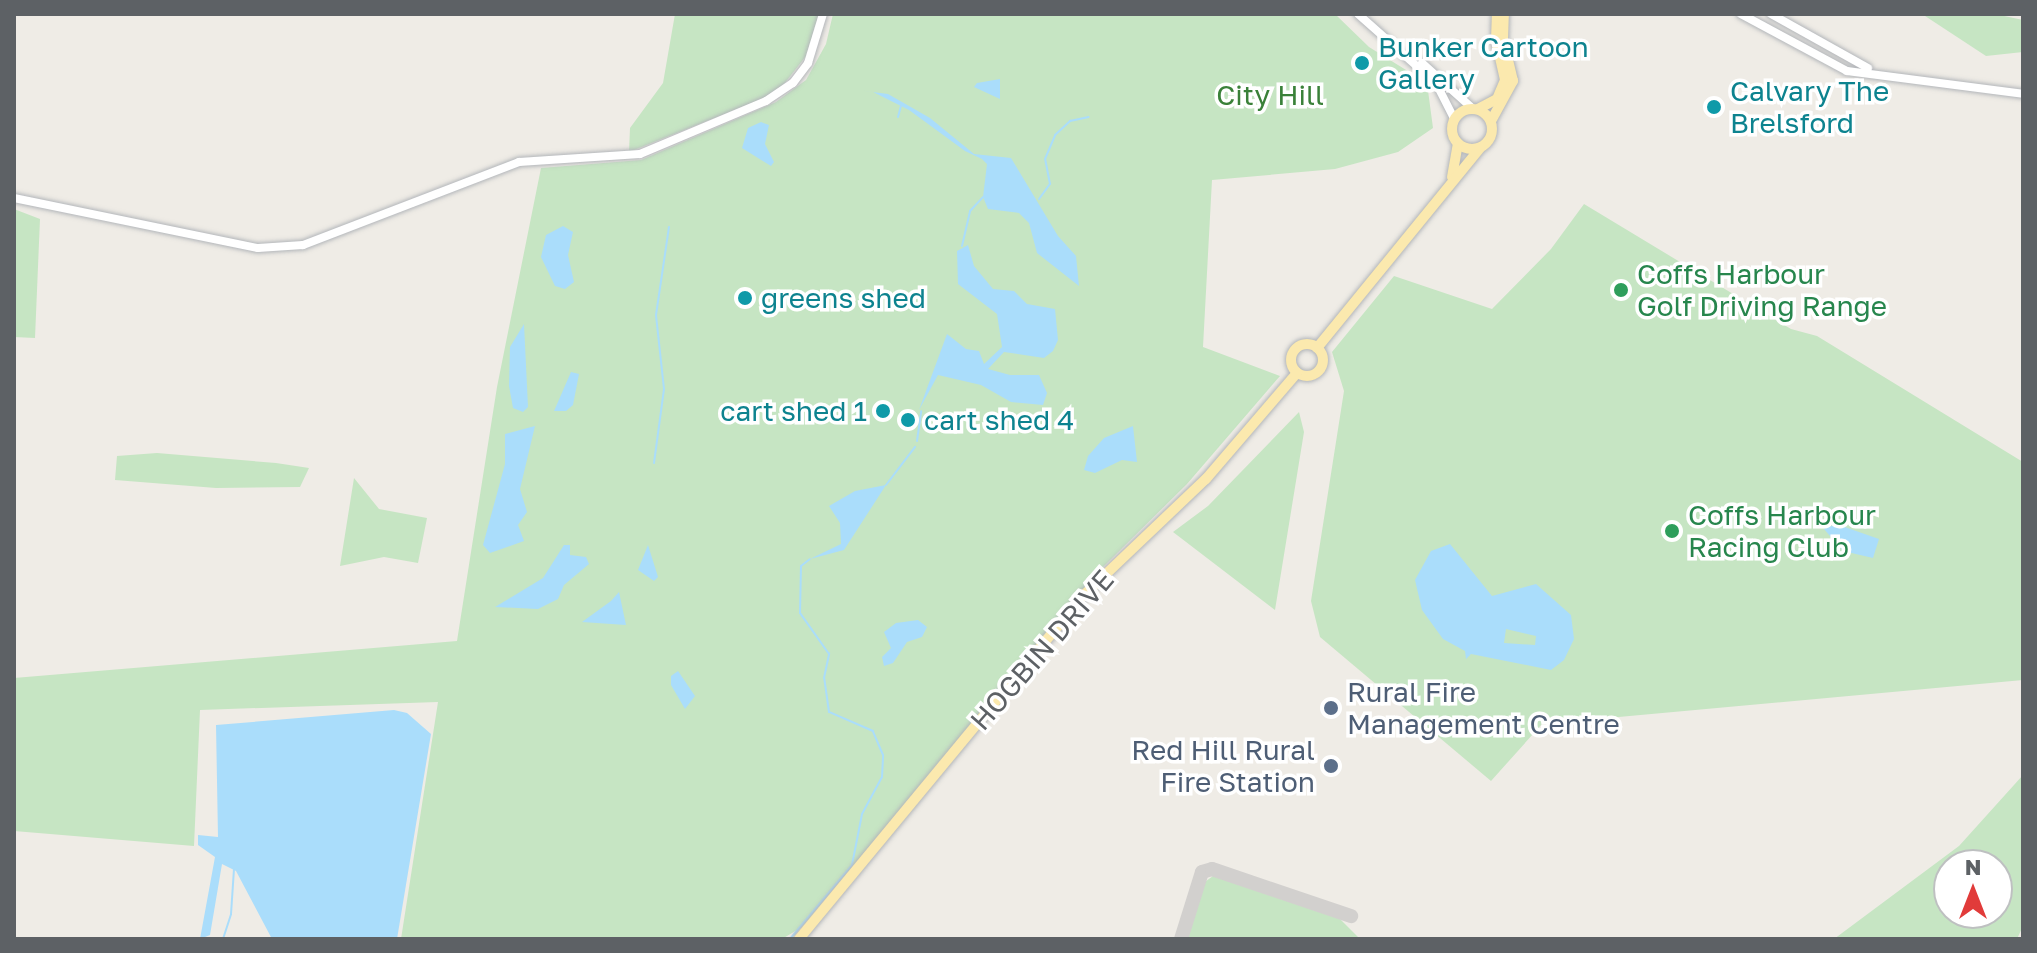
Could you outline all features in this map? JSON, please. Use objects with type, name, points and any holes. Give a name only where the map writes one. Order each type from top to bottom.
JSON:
[{"type":"main road","points":[[1450,184],[1458,144],[1452,134],[1454,118],[1497,99],[1505,80],[1496,40],[1497,14]]},
{"type":"main road","points":[[1317,348],[1491,137],[1491,121],[1513,81],[1503,39],[1504,14]]},
{"type":"main road","points":[[1475,109],[1491,121]]},
{"type":"main road","points":[[1458,144],[1480,148]]},
{"type":"main road","points":[[1306,344],[1317,348],[1323,360],[1319,370],[1310,376],[1297,373],[1290,362],[1293,351],[1306,344]]},
{"type":"main road","name":"HOGBIN DRIVE","points":[[799,939],[1084,595],[1206,479],[1297,373]]},
{"type":"street","points":[[14,198],[258,248],[294,247],[519,162],[649,152],[781,91],[808,63],[819,39],[823,14]]},
{"type":"street","points":[[1358,14],[1475,109]]},
{"type":"street","points":[[1741,14],[1828,65],[2023,94]]},
{"type":"street","points":[[1771,14],[1849,62],[1876,71]]},
{"type":"street","points":[[1407,54],[1444,93],[1454,118]]},
{"type":"green space","points":[[675,14],[819,14],[806,56],[784,84],[762,99],[629,152],[630,128],[663,83]]},
{"type":"green space","name":"City Hill","points":[[833,14],[1335,14],[1369,47],[1427,83],[1433,128],[1398,152],[1335,169],[1212,180],[1203,347],[1280,376],[1187,484],[1101,569],[802,927],[782,939],[401,939],[438,702],[200,710],[194,846],[14,831],[14,678],[457,641],[497,387],[541,168],[641,160],[776,102],[806,80],[826,44]]},
{"type":"green space","points":[[1922,14],[1995,14],[2023,20],[2023,52],[1986,56]]},
{"type":"green space","name":"Coffs Harbour Racing Club","points":[[1584,204],[1791,329],[1817,336],[2023,462],[2023,680],[1542,724],[1491,781],[1320,637],[1311,601],[1344,391],[1332,352],[1394,276],[1492,309],[1551,249]]},
{"type":"green space","points":[[14,209],[40,219],[35,338],[14,337]]},
{"type":"green space","points":[[1299,412],[1304,432],[1275,610],[1173,532],[1208,506]]},
{"type":"green space","points":[[157,453],[309,468],[300,487],[216,488],[115,480],[117,456]]},
{"type":"green space","points":[[354,478],[379,509],[427,518],[418,563],[384,557],[340,566]]},
{"type":"green space","points":[[2023,775],[2023,926],[2017,939],[1834,939],[1933,865],[1933,929],[2013,929],[2013,849],[1955,849]]},
{"type":"green space","points":[[1213,876],[1340,919],[1360,939],[1186,939],[1202,884]]},
{"type":"water","points":[[1000,79],[1000,99],[974,87],[977,83]]},
{"type":"water","points":[[873,92],[888,94],[930,118],[974,154],[1011,158],[1058,236],[1076,256],[1079,286],[1037,253],[1029,223],[1019,213],[988,209],[983,197],[987,164],[982,159],[965,151],[909,110]]},
{"type":"water","points":[[761,122],[769,125],[765,144],[774,162],[771,166],[742,148],[748,128]]},
{"type":"water","points":[[563,226],[573,232],[568,255],[574,282],[565,289],[555,286],[541,257],[546,235]]},
{"type":"water","points":[[968,245],[974,266],[993,289],[1014,291],[1027,304],[1055,309],[1058,340],[1053,351],[1044,358],[1004,352],[988,369],[1010,375],[1039,375],[1047,393],[1043,405],[1011,402],[981,385],[938,375],[919,410],[947,334],[966,349],[979,351],[984,364],[1002,347],[997,314],[958,284],[957,251]]},
{"type":"water","points":[[524,324],[528,407],[523,412],[513,408],[509,386],[510,347]]},
{"type":"water","points":[[571,372],[579,374],[573,405],[566,411],[554,411]]},
{"type":"water","points":[[535,426],[520,489],[527,512],[518,525],[524,541],[490,553],[483,545],[505,464],[505,434]]},
{"type":"water","points":[[1133,426],[1137,462],[1122,460],[1095,473],[1084,470],[1088,456],[1104,438]]},
{"type":"water","points":[[886,485],[844,550],[810,559],[841,544],[840,523],[829,506],[855,491]]},
{"type":"water","points":[[1836,524],[1879,539],[1873,558],[1843,551],[1824,529]]},
{"type":"water","points":[[1450,544],[1492,596],[1536,584],[1571,615],[1574,639],[1564,660],[1551,670],[1471,654],[1466,659],[1465,651],[1443,639],[1422,610],[1415,580],[1431,551]],"holes":[[[1506,629],[1536,636],[1535,645],[1504,643]]]},
{"type":"water","points":[[564,545],[570,545],[570,555],[586,557],[589,564],[564,585],[558,599],[538,609],[495,607],[543,578]]},
{"type":"water","points":[[648,545],[658,577],[654,581],[638,570]]},
{"type":"water","points":[[619,592],[626,625],[582,622],[611,601]]},
{"type":"water","points":[[918,620],[927,627],[922,637],[907,642],[893,663],[884,666],[882,657],[891,648],[884,632],[896,623]]},
{"type":"water","points":[[678,671],[695,696],[685,709],[671,685],[671,676]]},
{"type":"water","points":[[394,710],[407,713],[431,734],[397,939],[272,939],[236,871],[222,864],[210,935],[200,939],[215,857],[198,845],[198,835],[218,837],[216,725]]},
{"type":"waterway","points":[[898,117],[901,106]]},
{"type":"waterway","points":[[1039,199],[1050,184],[1045,159],[1055,135],[1070,121],[1089,117]]},
{"type":"waterway","points":[[962,246],[970,211],[983,197]]},
{"type":"waterway","points":[[654,463],[664,389],[656,315],[669,227]]},
{"type":"waterway","points":[[917,441],[921,411]]},
{"type":"waterway","points":[[886,485],[915,447]]},
{"type":"waterway","points":[[790,939],[852,865],[862,814],[882,777],[883,755],[873,731],[829,712],[824,678],[829,654],[800,613],[801,566],[810,559]]},
{"type":"waterway","points":[[223,939],[231,914],[234,869]]},
{"type":"taxiway","points":[[1181,939],[1202,872],[1212,869],[1351,916]]},
{"type":"place","name":"Bunker Cartoon Gallery","points":[[1362,63]]},
{"type":"place","name":"Calvary The Brelsford","points":[[1714,107]]},
{"type":"place","name":"Coffs Harbour Golf Driving Range","points":[[1621,290]]},
{"type":"place","name":"greens shed","points":[[745,298]]},
{"type":"place","name":"cart shed 1","points":[[883,411]]},
{"type":"place","name":"cart shed 4","points":[[908,420]]},
{"type":"place","name":"Coffs Harbour Racing Club","points":[[1672,531]]},
{"type":"place","name":"Rural Fire Management Centre","points":[[1331,708]]},
{"type":"place","name":"Red Hill Rural Fire Station","points":[[1331,766]]}]
